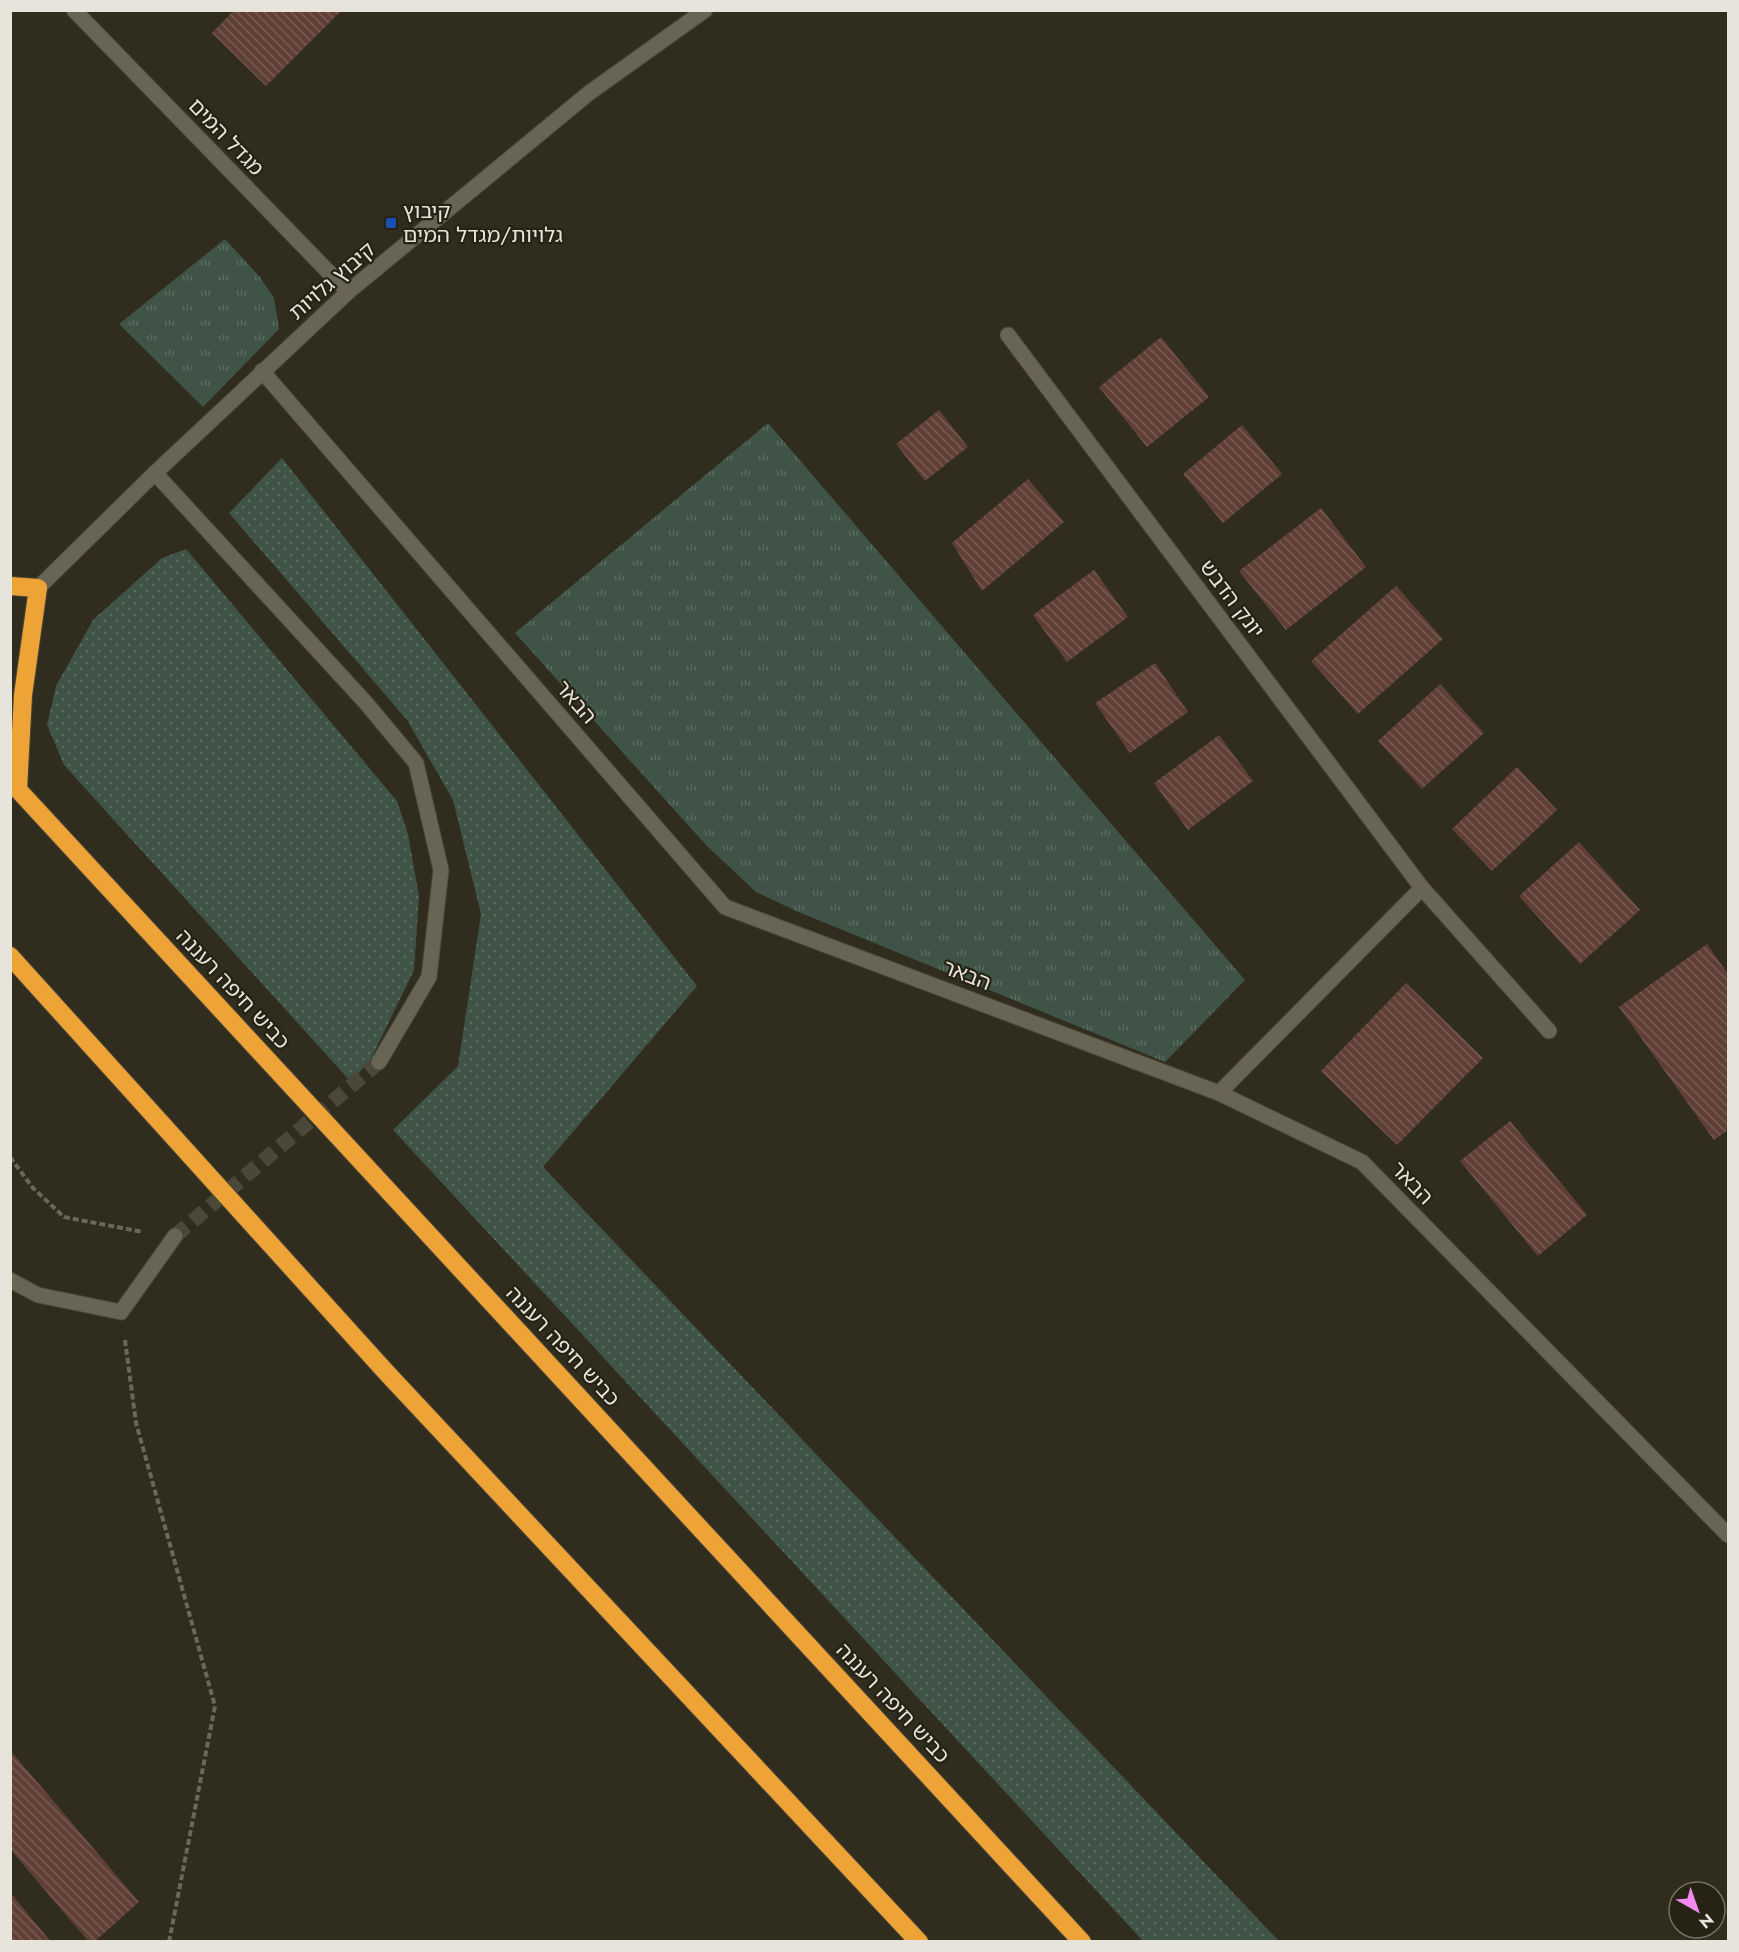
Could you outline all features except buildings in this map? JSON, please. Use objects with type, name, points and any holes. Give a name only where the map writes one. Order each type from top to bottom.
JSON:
[{"type":"highway","points":[[10,586],[38,588],[23,695],[14,785]]},
{"type":"highway","name":"כביש חיפה רעננה","points":[[14,785],[1082,1941]]},
{"type":"highway","points":[[10,956],[386,1371],[919,1941]]},
{"type":"street","name":"מגדל המים","points":[[74,10],[348,292]]},
{"type":"street","name":"קיבוץ גלויות","points":[[38,588],[155,473],[348,292],[589,93],[705,10]]},
{"type":"street","name":"יונק הדבש","points":[[1008,335],[1422,888],[1549,1031]]},
{"type":"street","name":"הבאר","points":[[262,371],[725,906],[1219,1093],[1362,1162],[1728,1535]]},
{"type":"street","points":[[155,473],[366,702],[416,763],[441,870],[429,977],[379,1062]]},
{"type":"street","points":[[1219,1093],[1422,888]]},
{"type":"street","points":[[10,1280],[38,1295],[121,1312],[175,1236]]},
{"type":"path","points":[[10,1157],[33,1188],[64,1217],[125,1230],[175,1236]]},
{"type":"path","points":[[121,1312],[136,1423],[215,1706],[170,1941]]},
{"type":"green space","points":[[225,239],[260,277],[274,298],[279,329],[203,407],[119,324]]},
{"type":"green space","points":[[768,423],[1245,980],[1165,1062],[796,911],[756,892],[706,845],[515,633]]},
{"type":"green space","points":[[282,458],[697,986],[543,1167],[1279,1941],[1143,1941],[393,1130],[458,1066],[481,914],[453,800],[407,720],[229,513]]},
{"type":"green space","points":[[186,549],[397,801],[408,834],[419,896],[414,970],[371,1059],[351,1082],[64,765],[47,725],[56,686],[93,620],[162,558]]},
{"type":"tunnel","points":[[175,1236],[379,1062]]},
{"type":"place","name":"קיבוץ גלויות/מגדל המים","points":[[391,223]]}]
